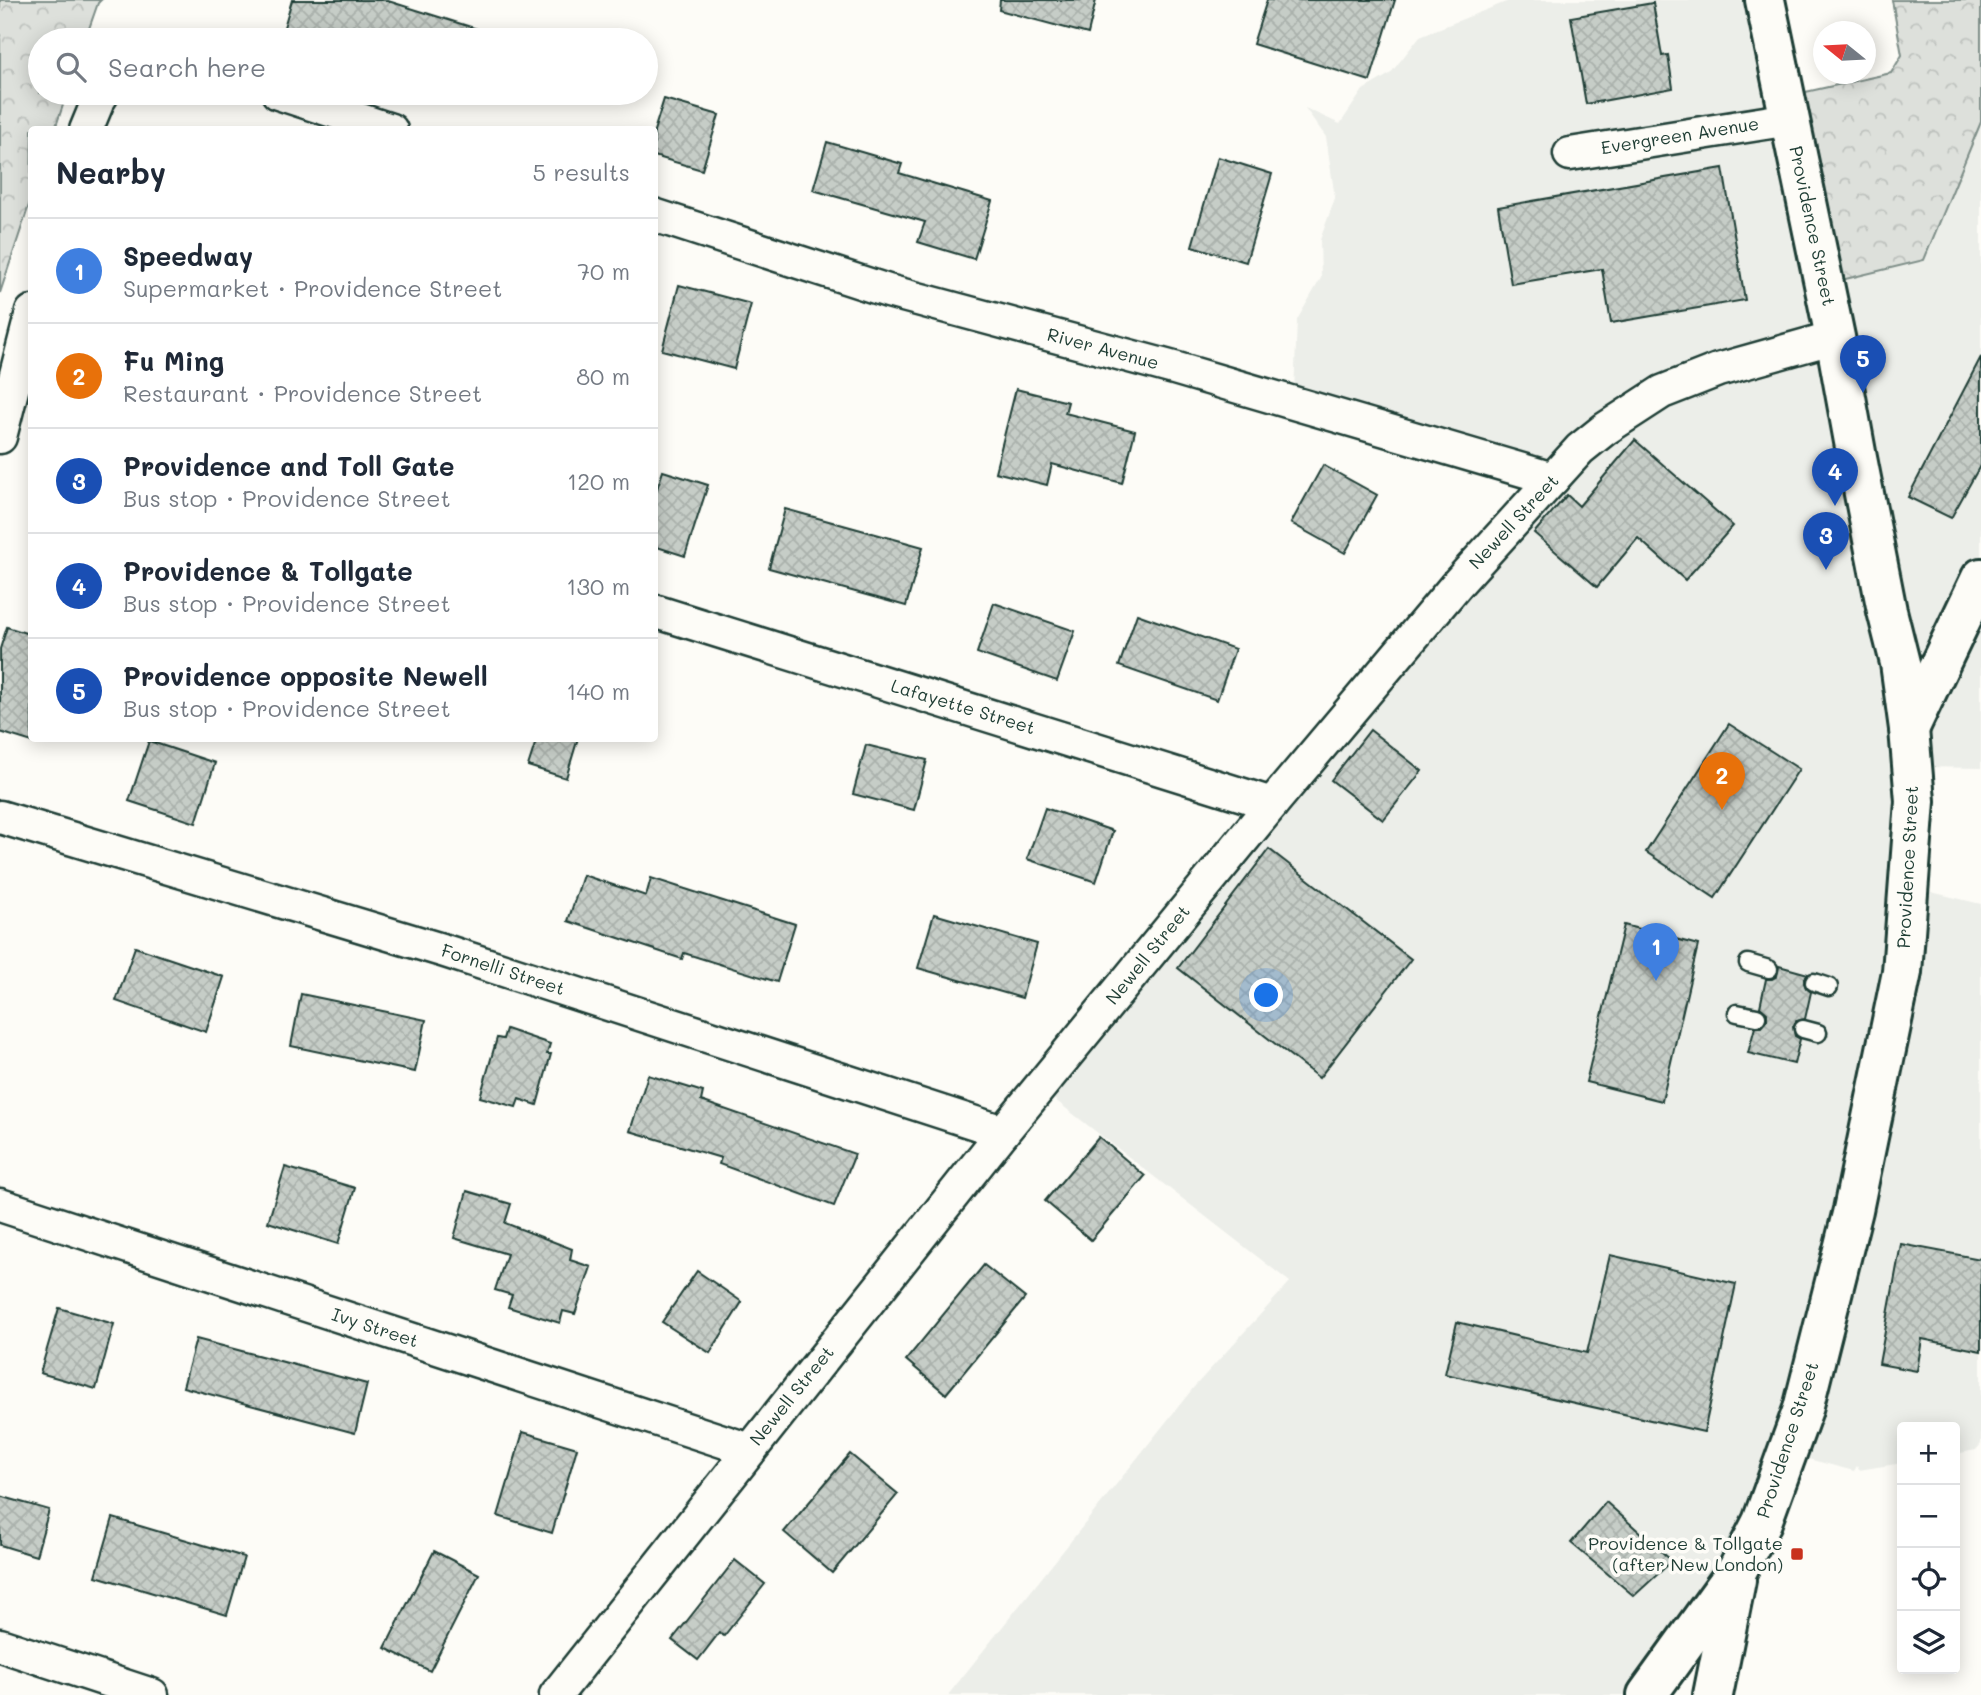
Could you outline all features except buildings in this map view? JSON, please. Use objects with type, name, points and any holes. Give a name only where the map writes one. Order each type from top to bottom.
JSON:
[{"type":"main road","name":"Providence Street","points":[[1647,1695],[1738,1569],[1762,1522],[1802,1409],[1853,1210],[1902,972],[1915,801],[1900,663],[1887,611],[1836,337],[1765,0]]},
{"type":"main road","points":[[1909,729],[1981,578]]},
{"type":"main road","points":[[1713,1695],[1738,1569]]},
{"type":"street","points":[[88,126],[96,105]]},
{"type":"street","points":[[315,105],[379,126]]},
{"type":"street","name":"Evergreen Avenue","points":[[1570,154],[1790,119]]},
{"type":"street","name":"River Avenue","points":[[658,216],[888,291],[1174,368],[1553,479]]},
{"type":"street","points":[[12,426],[28,335]]},
{"type":"street","name":"Newell Street","points":[[556,1695],[1003,1132],[1272,804],[1526,506],[1580,449],[1605,429],[1662,392],[1718,370],[1836,337]]},
{"type":"street","name":"Lafayette Street","points":[[658,612],[1272,804]]},
{"type":"street","name":"Fornelli Street","points":[[0,817],[445,951],[1003,1132]]},
{"type":"street","name":"Ivy Street","points":[[0,1205],[750,1450]]},
{"type":"street","points":[[0,1646],[152,1695]]},
{"type":"lane","points":[[1748,963],[1769,969]]},
{"type":"lane","points":[[1737,1013],[1757,1017]]},
{"type":"shaded area","points":[[1511,0],[1774,0],[1789,87],[1924,260],[1981,122],[1981,768],[1920,767],[1910,887],[1981,904],[1981,1444],[1976,1450],[1960,1453],[1960,1422],[1897,1422],[1897,1464],[1859,1470],[1857,1466],[1854,1471],[1778,1451],[1758,1517],[1641,1695],[948,1695],[1194,1387],[1290,1282],[1041,1089],[1541,477],[1294,392],[1297,320],[1321,278],[1320,240],[1335,198],[1326,137],[1305,108],[1340,124],[1363,90],[1390,74],[1420,36]]},
{"type":"green space","points":[[0,0],[101,0],[89,28],[28,28],[28,105],[63,105],[56,126],[28,126],[28,208],[0,293]]},
{"type":"green space","points":[[1892,0],[1981,0],[1981,122],[1924,260],[1833,282],[1801,93],[1842,84],[1876,84],[1876,76],[1891,73],[1902,55]]},
{"type":"place","name":"Providence opposite Newell","points":[[1863,393]]},
{"type":"place","name":"Providence & Tollgate","points":[[1835,506]]},
{"type":"place","name":"Providence and Toll Gate","points":[[1826,570]]},
{"type":"place","name":"Fu Ming","points":[[1722,810]]},
{"type":"place","name":"Speedway","points":[[1656,981]]},
{"type":"place","name":"Providence & Tollgate (after New London)","points":[[1797,1554]]}]
